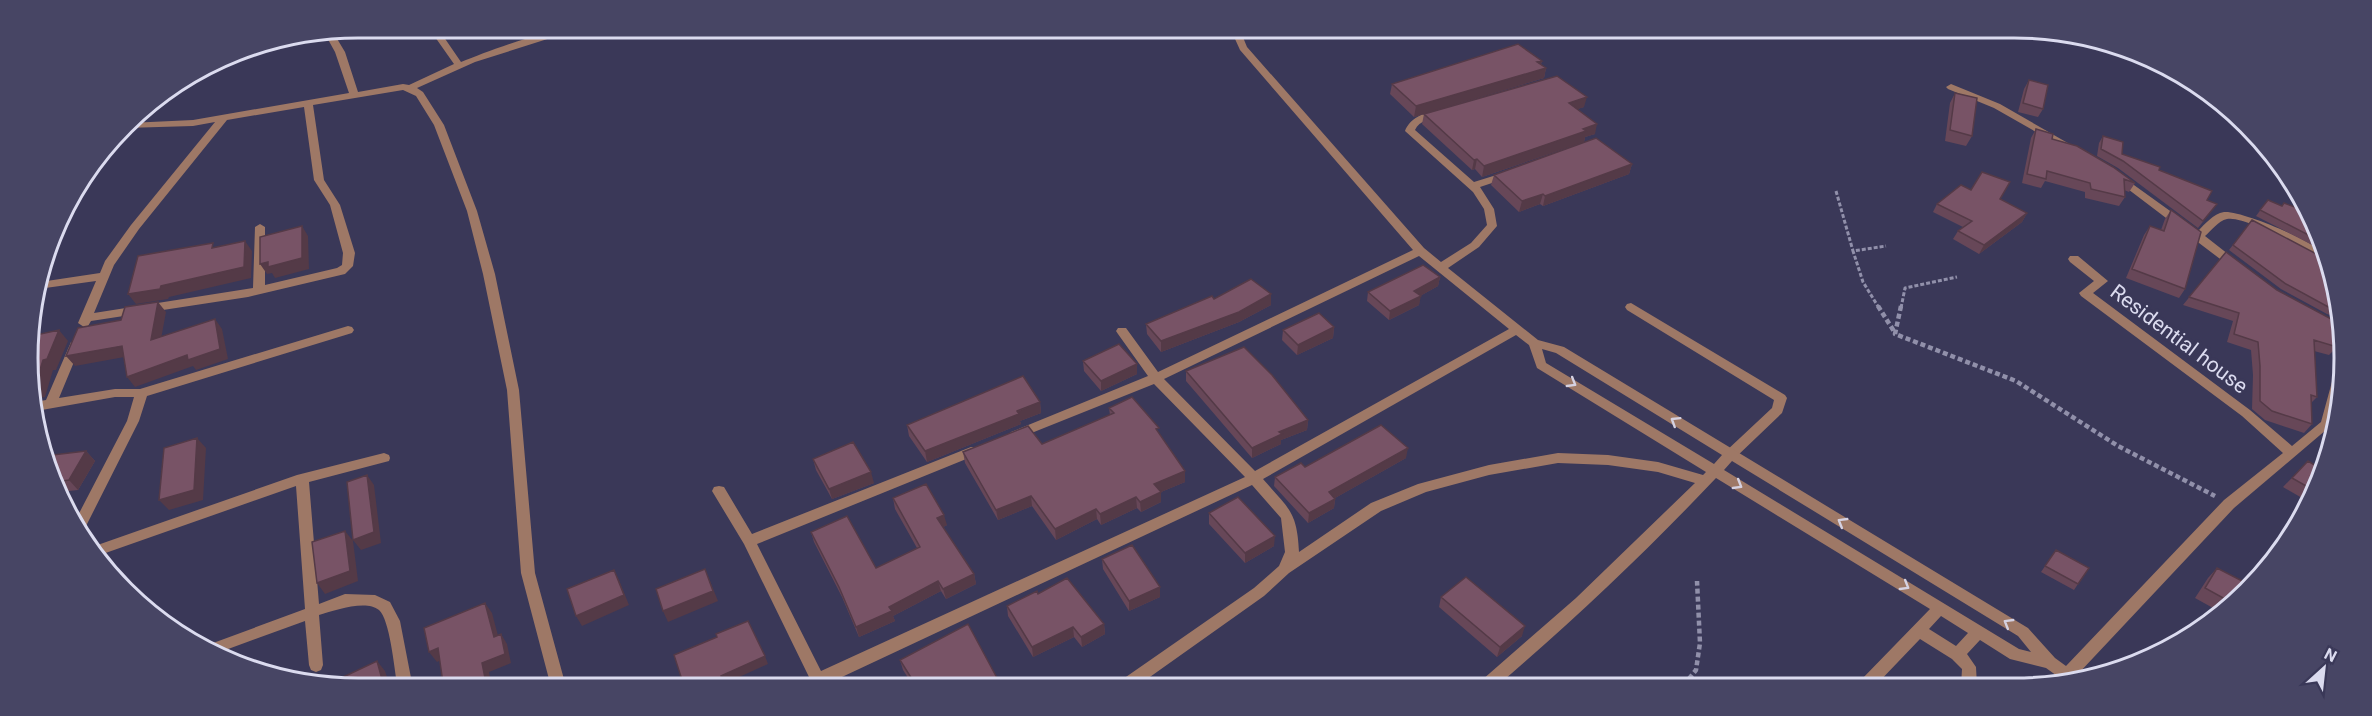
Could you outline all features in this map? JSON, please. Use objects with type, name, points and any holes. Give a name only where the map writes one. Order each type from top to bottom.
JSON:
[{"type":"street","points":[[332,38],[340,52],[354,94]]},
{"type":"street","points":[[440,38],[458,64]]},
{"type":"street","points":[[137,126],[182,124],[354,94],[410,87],[458,64],[545,38]]},
{"type":"street","points":[[1238,38],[1420,250],[1534,343],[1560,350],[2023,632],[2050,663],[2066,674]]},
{"type":"street","points":[[410,87],[420,94],[439,125],[472,211],[489,274],[513,390],[528,573],[557,678]]},
{"type":"street","points":[[1951,87],[1997,106],[2083,154]]},
{"type":"street","points":[[86,318],[259,290],[341,271],[350,262],[349,253],[335,206],[319,180],[309,102]]},
{"type":"street","points":[[1441,267],[1475,245],[1492,226],[1489,209],[1473,186],[1410,131],[1412,125],[1422,118],[1454,109]]},
{"type":"street","points":[[50,404],[109,264],[135,227],[224,117]]},
{"type":"street","points":[[1473,186],[1515,171]]},
{"type":"street","points":[[2113,172],[2241,269]]},
{"type":"street","points":[[2198,237],[2220,217],[2234,215],[2262,225],[2317,254]]},
{"type":"street","points":[[259,290],[261,227]]},
{"type":"street","points":[[749,541],[1156,378],[1420,250]]},
{"type":"street","name":"Residential house","points":[[2074,259],[2102,281],[2085,292],[2246,413],[2292,453]]},
{"type":"street","points":[[46,284],[105,276]]},
{"type":"street","points":[[1494,678],[1572,613],[1778,410],[1781,398],[1631,307]]},
{"type":"street","points":[[825,678],[1254,478],[1518,329]]},
{"type":"street","points":[[41,405],[115,393],[139,394],[348,330]]},
{"type":"street","points":[[1122,331],[1156,378],[1254,478],[1287,516],[1292,552],[1284,570]]},
{"type":"street","points":[[1534,343],[1541,365],[1710,476],[1940,608],[2015,654],[2050,663]]},
{"type":"street","points":[[82,521],[133,421],[141,396],[139,394]]},
{"type":"street","points":[[2078,672],[2229,504],[2327,424],[2329,418]]},
{"type":"street","points":[[101,549],[302,479],[384,458]]},
{"type":"street","points":[[1137,678],[1259,592],[1284,570],[1376,507],[1423,488],[1489,470],[1558,458],[1608,460],[1710,476]]},
{"type":"street","points":[[302,479],[316,664]]},
{"type":"street","points":[[719,491],[749,541],[814,678]]},
{"type":"street","points":[[219,646],[345,600],[375,601],[385,606],[393,621],[404,678]]},
{"type":"street","points":[[1873,678],[1940,608]]},
{"type":"street","points":[[1918,630],[1957,654],[1969,667],[1969,678]]},
{"type":"street","points":[[1957,654],[1979,632]]},
{"type":"path","points":[[1836,190],[1845,229],[1863,282],[1895,334],[2016,381],[2118,446],[2229,504]]},
{"type":"path","points":[[1853,251],[1886,246]]},
{"type":"path","points":[[1895,334],[1905,288],[1957,277]]},
{"type":"path","points":[[1690,678],[1696,670],[1700,644],[1697,581]]},
{"type":"building","points":[[1518,44],[1542,61],[1537,62],[1546,68],[1416,106],[1392,84]]},
{"type":"building","points":[[1557,76],[1587,97],[1569,103],[1597,124],[1583,129],[1586,131],[1484,166],[1477,159],[1474,160],[1424,114]]},
{"type":"building","points":[[2029,80],[2048,85],[2043,109],[2023,103]]},
{"type":"building","points":[[1955,93],[1977,98],[1972,136],[1950,130]]},
{"type":"building","points":[[2036,129],[2053,134],[2052,139],[2077,146],[2135,183],[2124,179],[2125,197],[2091,189],[2090,183],[2047,171],[2046,179],[2027,174]]},
{"type":"building","points":[[2103,136],[2123,142],[2122,154],[2160,167],[2159,170],[2212,191],[2207,200],[2217,204],[2203,221],[2123,161],[2101,149]]},
{"type":"building","points":[[1596,138],[1632,164],[1545,196],[1543,194],[1522,201],[1494,175]]},
{"type":"building","points":[[1982,172],[2010,182],[2000,199],[2027,213],[1984,245],[1958,231],[1972,221],[1937,204],[1961,185],[1971,190]]},
{"type":"building","points":[[2268,200],[2282,206],[2284,203],[2297,208],[2310,236],[2260,210]]},
{"type":"building","points":[[2171,210],[2201,232],[2185,289],[2132,269],[2150,226],[2164,231]]},
{"type":"building","points":[[2252,220],[2317,254],[2324,275],[2331,308],[2286,284],[2233,245]]},
{"type":"building","points":[[302,226],[302,258],[268,267],[268,262],[260,264],[260,237]]},
{"type":"building","points":[[245,241],[244,267],[161,286],[160,289],[128,294],[138,256],[213,243],[212,248]]},
{"type":"building","points":[[2226,252],[2277,290],[2332,320],[2334,346],[2314,340],[2317,397],[2311,395],[2312,424],[2272,411],[2260,401],[2258,342],[2234,334],[2239,313],[2189,297]]},
{"type":"building","points":[[1423,265],[1440,277],[1414,291],[1421,296],[1390,311],[1368,292]]},
{"type":"building","points":[[1251,279],[1271,294],[1239,312],[1161,341],[1146,324],[1212,296],[1214,299]]},
{"type":"building","points":[[158,302],[151,340],[215,319],[220,349],[188,360],[187,355],[127,377],[122,346],[66,356],[78,328],[121,320],[125,307]]},
{"type":"building","points":[[1319,313],[1334,327],[1298,345],[1283,330]]},
{"type":"building","points":[[59,330],[47,359],[43,360],[38,376],[38,337],[38,334]]},
{"type":"building","points":[[1119,344],[1137,364],[1101,381],[1083,361]]},
{"type":"building","points":[[1244,347],[1272,375],[1308,420],[1279,432],[1282,434],[1252,448],[1186,371]]},
{"type":"building","points":[[1023,376],[1040,402],[1017,411],[1019,414],[925,451],[907,425]]},
{"type":"building","points":[[1132,397],[1159,428],[1156,429],[1185,471],[1154,484],[1161,492],[1140,502],[1136,497],[1100,514],[1096,509],[1055,529],[1031,496],[996,510],[963,452],[1028,426],[1042,444],[1114,413],[1109,408]]},
{"type":"building","points":[[1381,425],[1408,448],[1329,492],[1335,499],[1309,513],[1275,477],[1301,463],[1305,467]]},
{"type":"building","points":[[197,438],[194,490],[159,500],[164,448]]},
{"type":"building","points":[[853,442],[871,472],[829,489],[813,459]]},
{"type":"building","points":[[86,451],[69,480],[62,481],[53,455]]},
{"type":"building","points":[[2308,461],[2315,466],[2307,487],[2292,478]]},
{"type":"building","points":[[367,475],[374,532],[353,540],[347,482]]},
{"type":"building","points":[[926,484],[944,515],[937,518],[974,574],[943,589],[938,581],[889,607],[892,611],[856,627],[811,532],[847,516],[876,568],[920,547],[893,498]]},
{"type":"building","points":[[1238,497],[1275,536],[1245,553],[1209,513]]},
{"type":"building","points":[[345,531],[350,571],[317,583],[312,542]]},
{"type":"building","points":[[1132,545],[1160,587],[1129,601],[1102,559]]},
{"type":"building","points":[[2056,550],[2089,568],[2078,584],[2045,566]]},
{"type":"building","points":[[2217,568],[2244,582],[2225,599],[2205,588]]},
{"type":"building","points":[[705,569],[713,591],[663,611],[656,589]]},
{"type":"building","points":[[614,570],[624,595],[576,616],[567,589]]},
{"type":"building","points":[[1466,577],[1525,626],[1500,647],[1441,597]]},
{"type":"building","points":[[1067,578],[1104,624],[1081,637],[1073,627],[1032,647],[1007,606],[1037,591],[1038,594]]},
{"type":"building","points":[[485,603],[494,637],[501,634],[505,654],[482,663],[485,678],[442,678],[438,648],[429,652],[424,628]]},
{"type":"building","points":[[748,621],[765,656],[721,676],[722,678],[681,678],[674,655],[717,637],[716,634]]},
{"type":"building","points":[[968,624],[997,678],[911,678],[900,660]]},
{"type":"building","points":[[377,661],[382,678],[358,678],[341,678]]}]
